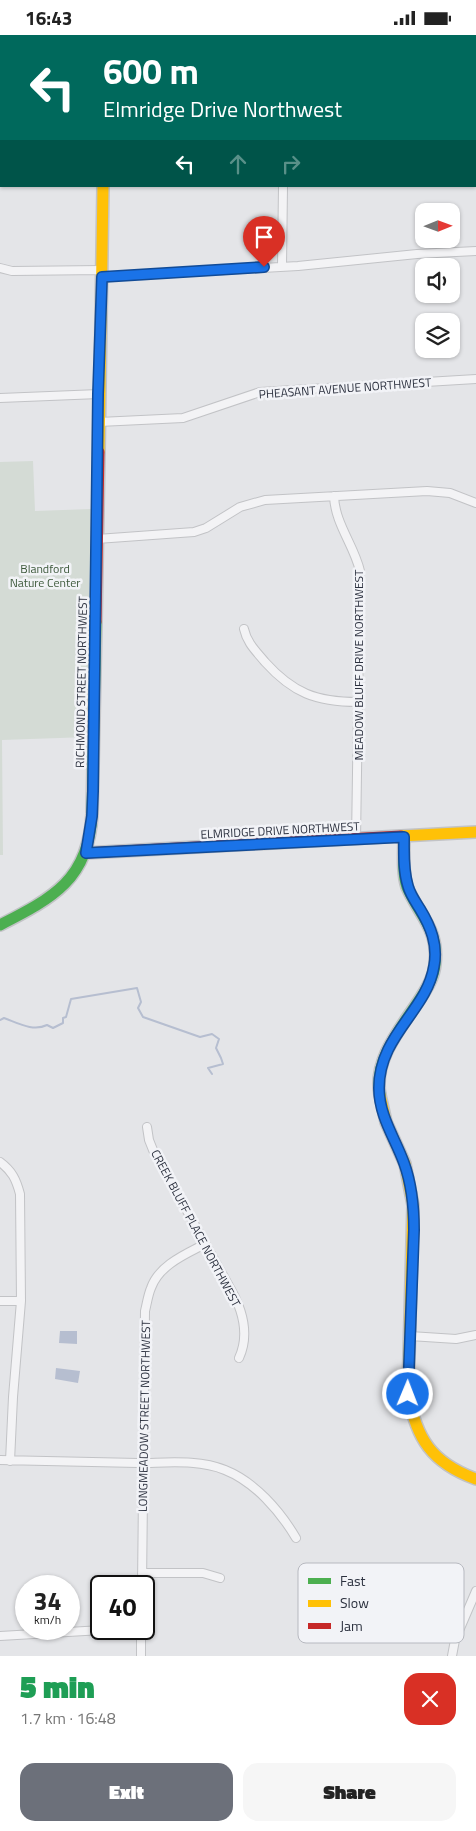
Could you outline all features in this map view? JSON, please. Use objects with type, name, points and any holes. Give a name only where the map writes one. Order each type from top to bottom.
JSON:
[{"type":"street","name":"RICHMOND STREET NORTHWEST","points":[[0,925],[55,893],[78,867],[86,853],[92,816],[103,187]]},
{"type":"street","points":[[282,266],[283,187]]},
{"type":"street","points":[[0,268],[12,271],[102,273],[282,266],[476,251]]},
{"type":"street","name":"PHEASANT AVENUE NORTHWEST","points":[[99,422],[183,418],[260,392],[476,379]]},
{"type":"street","points":[[0,398],[98,394]]},
{"type":"street","points":[[97,539],[186,533],[202,529],[240,507],[259,501],[434,491],[450,493],[476,503]]},
{"type":"street","name":"MEADOW BLUFF DRIVE NORTHWEST","points":[[334,496],[338,521],[356,555],[360,571],[356,840]]},
{"type":"street","points":[[244,629],[253,648],[277,675],[295,689],[316,698],[358,702]]},
{"type":"street","name":"ELMRIDGE DRIVE NORTHWEST","points":[[86,853],[476,833]]},
{"type":"street","points":[[404,837],[408,885],[430,927],[435,947],[430,983],[395,1036],[385,1056],[379,1089],[386,1122],[405,1164],[413,1205],[408,1393],[415,1425],[421,1439],[436,1458],[458,1473],[476,1479]]},
{"type":"street","name":"CREEK BLUFF PLACE NORTHWEST","points":[[147,1127],[149,1140],[154,1151],[234,1293],[245,1332],[239,1358]]},
{"type":"street","points":[[0,1162],[9,1169],[16,1179],[20,1194],[21,1301],[12,1397],[10,1461]]},
{"type":"street","name":"LONGMEADOW STREET NORTHWEST","points":[[142,1573],[144,1311],[150,1288],[156,1277],[171,1263],[205,1243]]},
{"type":"street","points":[[0,1301],[21,1301]]},
{"type":"street","points":[[410,1336],[456,1339],[476,1335]]},
{"type":"street","points":[[0,1461],[194,1463],[209,1465],[227,1471],[246,1482],[269,1503],[296,1538]]},
{"type":"street","points":[[142,1573],[203,1573],[220,1579]]},
{"type":"street","points":[[464,1619],[476,1591]]},
{"type":"street","points":[[0,1636],[90,1631]]},
{"type":"street","points":[[141,1640],[141,1656]]},
{"type":"street","points":[[452,1656],[454,1643]]},
{"type":"green space","name":"Blandford Nature Center","points":[[33,461],[35,511],[91,509],[88,737],[2,740],[3,855],[0,855],[0,462]]},
{"type":"water","points":[[60,1331],[77,1331],[77,1344],[59,1343]]},
{"type":"water","points":[[56,1368],[80,1371],[78,1383],[55,1379]]},
{"type":"waterway","points":[[0,1020],[4,1018],[31,1027],[36,1028],[47,1025],[53,1028],[63,1023],[63,1018],[66,1017],[71,999],[137,988],[141,1002],[138,1008],[143,1017],[200,1037],[212,1034],[219,1039],[216,1048],[223,1064],[208,1068],[212,1074]]},
{"type":"traffic: fast","points":[[0,925],[52,895],[76,871],[84,855],[92,814],[96,622]]},
{"type":"traffic: fast","points":[[380,1095],[379,1082],[385,1056],[398,1032],[428,987],[435,964],[434,941],[431,932],[405,881],[404,837]]},
{"type":"traffic: slow","points":[[99,452],[103,187]]},
{"type":"traffic: slow","points":[[401,836],[476,832]]},
{"type":"traffic: slow","points":[[380,1095],[386,1122],[405,1164],[413,1205],[408,1393],[411,1409],[421,1436],[437,1457],[461,1473],[476,1479]]},
{"type":"traffic: jam","points":[[96,622],[99,452]]},
{"type":"traffic: jam","points":[[86,853],[401,836]]},
{"type":"route","points":[[264,267],[102,277],[98,394],[93,791],[90,838],[86,853],[404,837],[404,858],[408,885],[411,895],[427,920],[435,947],[430,983],[395,1036],[385,1056],[381,1068],[379,1089],[386,1122],[405,1164],[413,1205],[414,1230],[408,1394]]}]
